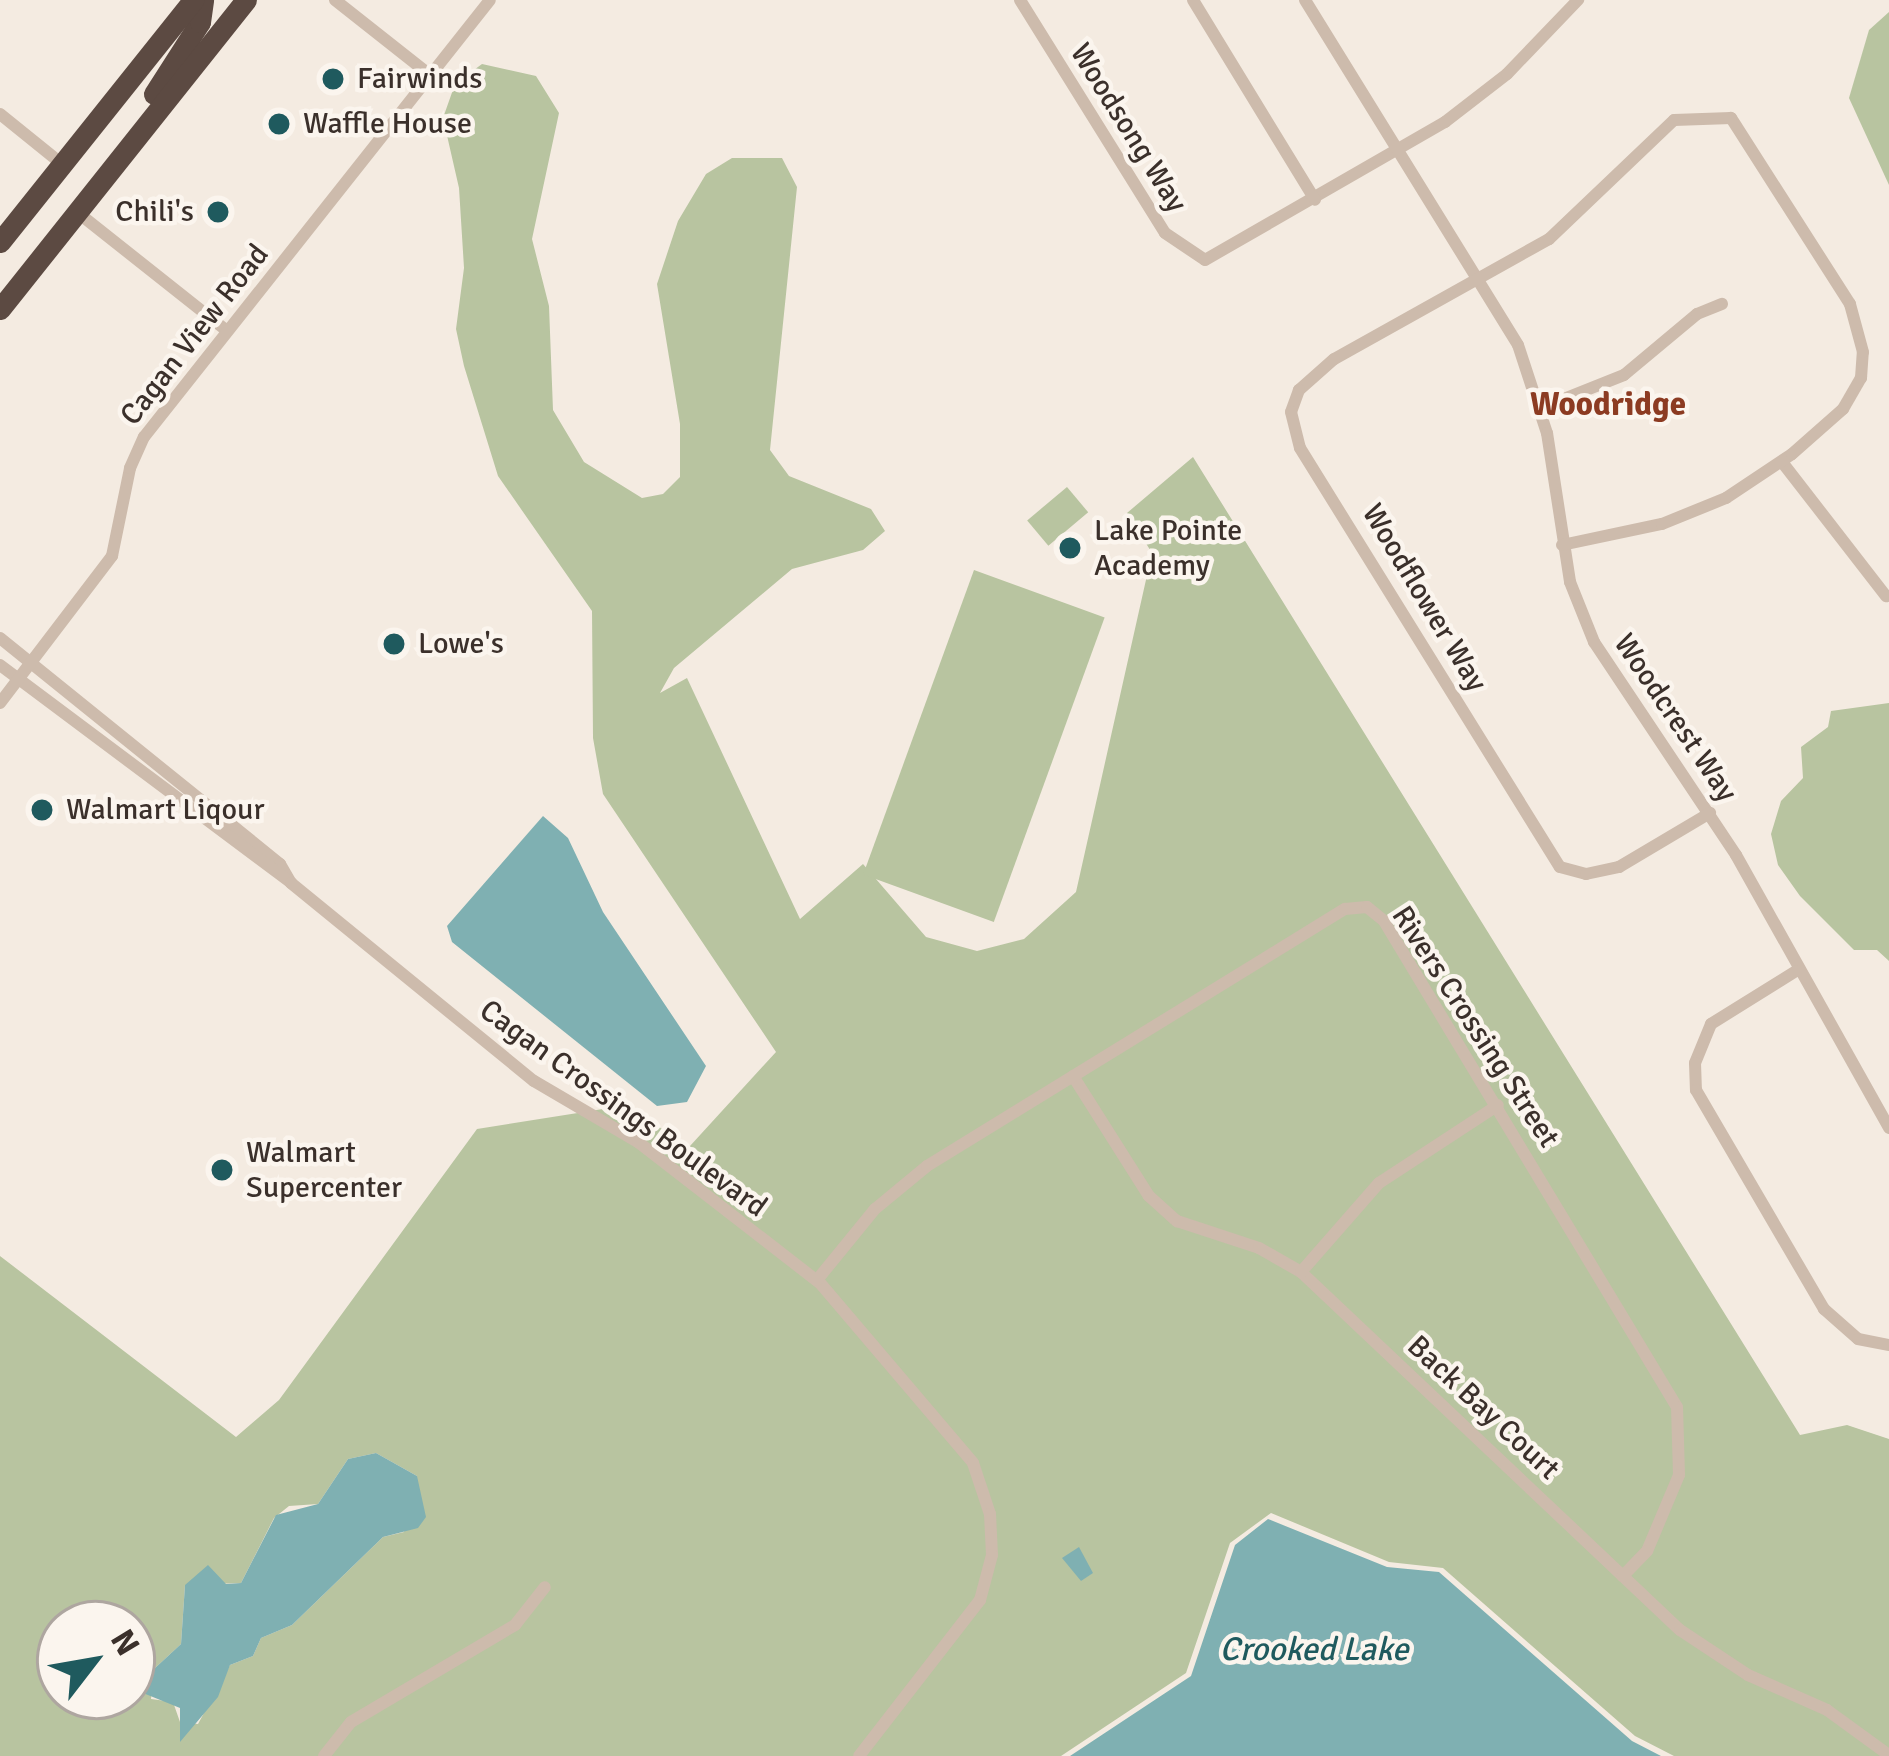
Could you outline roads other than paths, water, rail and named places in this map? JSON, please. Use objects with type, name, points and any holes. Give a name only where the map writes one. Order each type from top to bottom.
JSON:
[{"type":"highway","points":[[0,242],[194,0]]},
{"type":"highway","points":[[32,268],[37,242],[161,85],[200,22],[203,0]]},
{"type":"highway","points":[[0,310],[246,0]]},
{"type":"street","points":[[335,0],[430,75]]},
{"type":"street","name":"Cagan View Road","points":[[0,703],[112,556],[144,437],[490,0]]},
{"type":"street","name":"Woodsong Way","points":[[1020,0],[1183,252],[1209,260],[1398,151],[1479,98],[1578,0]]},
{"type":"street","points":[[1193,0],[1315,200]]},
{"type":"street","name":"Woodcrest Way","points":[[1305,0],[1518,345],[1541,408],[1562,545],[1603,657],[1710,813],[1889,1129]]},
{"type":"street","points":[[0,114],[62,164]]},
{"type":"street","points":[[1482,280],[1576,217],[1674,120],[1731,118],[1770,170],[1860,331],[1863,368],[1855,393],[1782,462],[1687,517],[1562,545]]},
{"type":"street","points":[[77,212],[227,331]]},
{"type":"street","name":"Woodflower Way","points":[[1482,280],[1320,370],[1293,401],[1292,431],[1560,867],[1586,874],[1619,867],[1710,813]]},
{"type":"street","points":[[1541,408],[1624,375],[1696,314],[1722,304]]},
{"type":"street","points":[[1782,462],[1886,596]]},
{"type":"street","points":[[0,638],[280,864],[291,884]]},
{"type":"street","name":"Cagan Crossings Boulevard","points":[[0,665],[291,884],[534,1082],[638,1142],[817,1280],[872,1334],[974,1463],[990,1505],[992,1555],[980,1600],[859,1756]]},
{"type":"street","name":"Rivers Crossing Street","points":[[817,1280],[875,1210],[927,1166],[1345,909],[1367,907],[1384,921],[1677,1407],[1683,1443],[1674,1490],[1647,1551],[1623,1576]]},
{"type":"street","points":[[1796,971],[1711,1024],[1695,1063],[1696,1090],[1824,1310],[1858,1340],[1889,1345]]},
{"type":"street","name":"Back Bay Court","points":[[1073,1076],[1149,1196],[1177,1221],[1259,1248],[1301,1272],[1623,1576],[1713,1654],[1827,1710],[1889,1755]]},
{"type":"street","points":[[1301,1272],[1379,1183],[1498,1106]]},
{"type":"street","points":[[324,1756],[351,1722],[515,1625],[545,1587]]},
{"type":"water","points":[[543,816],[568,838],[603,912],[706,1066],[687,1102],[657,1106],[452,942],[447,926]]},
{"type":"water","points":[[376,1453],[417,1476],[426,1517],[418,1528],[383,1537],[292,1625],[261,1638],[253,1656],[230,1665],[218,1697],[180,1742],[180,1708],[156,1698],[156,1667],[181,1644],[185,1585],[208,1565],[226,1584],[241,1583],[276,1515],[318,1504],[348,1459]]},
{"type":"water","name":"Crooked Lake","points":[[1268,1519],[1387,1567],[1439,1572],[1632,1741],[1661,1756],[1070,1756],[1191,1676],[1235,1545]]},
{"type":"water","points":[[1079,1547],[1093,1573],[1081,1581],[1062,1558]]},
{"type":"place","name":"Fairwinds","points":[[333,79]]},
{"type":"place","name":"Waffle House","points":[[279,124]]},
{"type":"place","name":"Chili's","points":[[218,212]]},
{"type":"place","name":"Lake Pointe Academy","points":[[1070,548]]},
{"type":"place","name":"Lowe's","points":[[394,644]]},
{"type":"place","name":"Walmart Liqour","points":[[42,810]]},
{"type":"place","name":"Walmart Supercenter","points":[[222,1170]]},
{"type":"district","name":"Woodridge","points":[[1608,405]]}]
